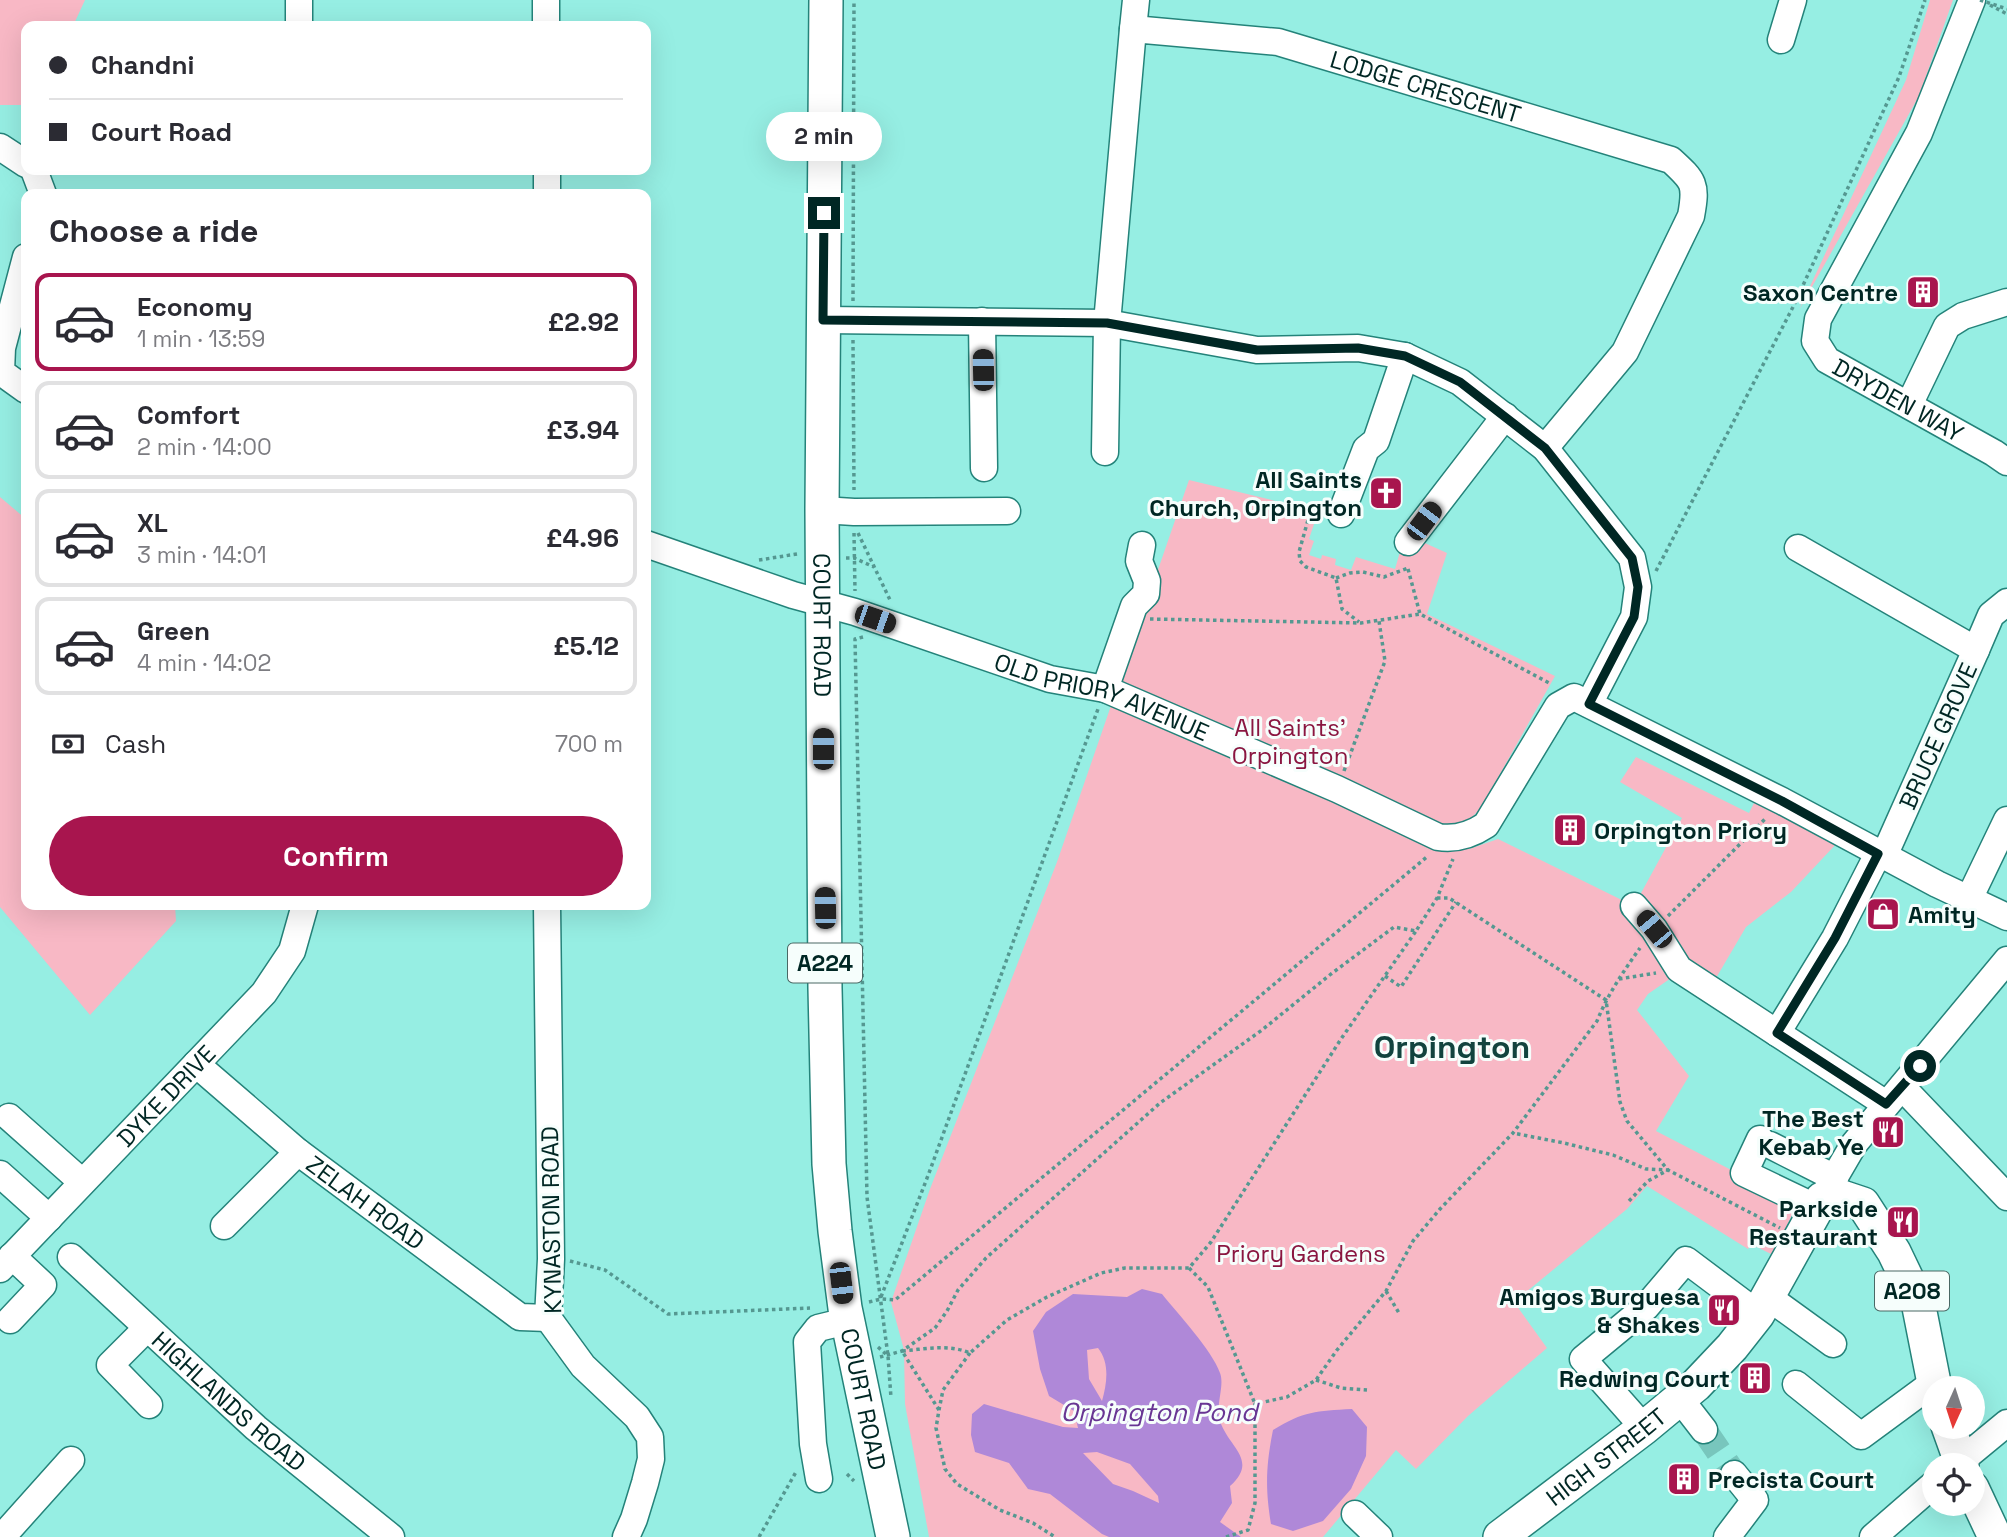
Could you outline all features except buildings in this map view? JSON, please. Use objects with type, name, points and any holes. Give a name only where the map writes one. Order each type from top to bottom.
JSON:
[{"type":"main road","name":"COURT ROAD","points":[[825,0],[822,603],[829,1164],[846,1315],[893,1537]]},
{"type":"main road","points":[[1825,1195],[1863,1204]]},
{"type":"main road","name":"HIGH STREET","points":[[1500,1537],[1680,1399],[1732,1347],[1763,1306],[1825,1195]]},
{"type":"main road","name":"A208","points":[[1863,1204],[1894,1252],[1917,1302],[1932,1376]]},
{"type":"main road","points":[[1985,1516],[1995,1537]]},
{"type":"street","points":[[299,0],[299,21]]},
{"type":"street","points":[[545,0],[546,21]]},
{"type":"street","points":[[1105,452],[1107,323],[1136,0]]},
{"type":"street","points":[[1781,40],[1793,0]]},
{"type":"street","points":[[1809,314],[1919,133],[1972,0]]},
{"type":"street","name":"LODGE CRESCENT","points":[[1133,29],[1278,42],[1671,160],[1689,176],[1695,195],[1691,216],[1625,352],[1545,448]]},
{"type":"street","points":[[0,147],[21,161]]},
{"type":"street","points":[[21,282],[12,326],[2,348],[2,372],[21,386]]},
{"type":"street","points":[[1909,405],[1947,326],[1964,316],[2007,302]]},
{"type":"street","name":"DRYDEN WAY","points":[[1809,314],[1815,341],[1827,359],[2007,462]]},
{"type":"street","points":[[823,320],[1107,323],[1257,350],[1358,348],[1405,356],[1460,382],[1545,448],[1632,558],[1638,587],[1634,617],[1582,701]]},
{"type":"street","points":[[982,321],[984,468]]},
{"type":"street","points":[[1340,514],[1366,449],[1376,441],[1405,356]]},
{"type":"street","points":[[1408,542],[1505,416]]},
{"type":"street","points":[[1944,425],[1980,429],[2007,444]]},
{"type":"street","points":[[822,510],[1007,511]]},
{"type":"street","points":[[1105,690],[1134,607],[1146,594],[1147,581],[1139,561],[1142,545]]},
{"type":"street","name":"OLD PRIORY AVENUE","points":[[651,546],[1050,680],[1105,690],[1337,789],[1438,836],[1455,838]]},
{"type":"street","name":"BRUCE GROVE","points":[[1777,1033],[1835,938],[1881,855],[1976,650],[1798,548]]},
{"type":"street","points":[[1976,650],[1991,615],[2007,602]]},
{"type":"street","points":[[1455,838],[1474,833],[1486,825],[1558,705],[1582,701],[2007,917]]},
{"type":"street","points":[[1969,899],[2007,820]]},
{"type":"street","points":[[1634,906],[1654,929],[1679,969],[1777,1033],[1894,1095],[2007,1196]]},
{"type":"street","name":"DYKE DRIVE","points":[[6,1262],[264,993],[292,951],[304,910]]},
{"type":"street","name":"KYNASTON ROAD","points":[[547,910],[551,1259],[548,1318],[583,1366],[637,1417],[650,1437],[651,1459],[634,1519],[626,1537]]},
{"type":"street","name":"HIGH STREET","points":[[1825,1195],[1854,1144],[2007,960]]},
{"type":"street","name":"ZELAH ROAD","points":[[196,1064],[298,1152],[520,1317],[548,1318]]},
{"type":"street","points":[[9,1117],[82,1182]]},
{"type":"street","points":[[1765,1142],[1825,1195],[1744,1173],[1765,1142]]},
{"type":"street","points":[[1854,1144],[1855,1177],[1863,1204]]},
{"type":"street","points":[[224,1226],[298,1152]]},
{"type":"street","points":[[0,1174],[48,1217]]},
{"type":"street","name":"HIGHLANDS ROAD","points":[[71,1257],[256,1428],[391,1537]]},
{"type":"street","points":[[1644,1428],[1583,1359],[1646,1307],[1686,1260],[1833,1344]]},
{"type":"street","points":[[6,1262],[43,1284],[10,1320]]},
{"type":"street","points":[[813,1463],[807,1342],[818,1328],[846,1315]]},
{"type":"street","points":[[147,1328],[110,1365],[149,1405]]},
{"type":"street","points":[[1796,1384],[1861,1436],[1922,1394]]},
{"type":"street","points":[[1680,1399],[1704,1430]]},
{"type":"street","points":[[1979,1453],[2007,1423]]},
{"type":"street","points":[[2,1537],[71,1460]]},
{"type":"street","points":[[1727,1537],[1755,1500],[1734,1474]]},
{"type":"street","points":[[1873,1537],[1922,1494]]},
{"type":"street","points":[[1356,1514],[1379,1537]]},
{"type":"path","points":[[1651,581],[1793,307],[1899,77],[1924,0]]},
{"type":"path","points":[[1980,0],[2007,9]]},
{"type":"path","points":[[1793,307],[1809,314]]},
{"type":"path","points":[[1340,514],[1332,517],[1315,514],[1308,520],[1299,552],[1300,561],[1306,567],[1336,578],[1363,572],[1384,577],[1408,568]]},
{"type":"path","points":[[855,524],[899,627],[855,639],[867,1197],[888,1356],[902,1351],[945,1347],[960,1348],[970,1353]]},
{"type":"path","points":[[1408,542],[1408,568],[1420,614]]},
{"type":"path","points":[[1336,578],[1342,609],[1361,623]]},
{"type":"path","points":[[1147,619],[1361,623],[1420,614],[1582,701]]},
{"type":"path","points":[[1337,789],[1385,661],[1379,621]]},
{"type":"path","points":[[881,1298],[1105,690]]},
{"type":"path","points":[[1255,1404],[1287,1397],[1316,1380],[1386,1291],[1413,1241],[1513,1133],[1597,1021],[1618,979],[1654,929],[1782,801]]},
{"type":"path","points":[[881,1298],[895,1300],[1455,838]]},
{"type":"path","points":[[1189,1268],[1211,1242],[1341,1039],[1416,932],[1437,898],[1450,868],[1455,838]]},
{"type":"path","points":[[1437,898],[1449,898],[1456,902],[1606,1000],[1620,1102],[1628,1121],[1668,1170],[1800,1238]]},
{"type":"path","points":[[1385,976],[1401,987],[1456,902]]},
{"type":"path","points":[[902,1351],[935,1328],[958,1290],[986,1258],[1160,1103],[1262,1030],[1394,927],[1416,932]]},
{"type":"path","points":[[1618,979],[1679,969]]},
{"type":"path","points":[[1513,1133],[1613,1155],[1646,1169],[1668,1170]]},
{"type":"path","points":[[1629,1201],[1648,1181],[1668,1170]]},
{"type":"path","points":[[551,1259],[579,1262],[605,1269],[668,1314],[797,1308],[846,1315]]},
{"type":"path","points":[[1055,1537],[1033,1523],[1000,1510],[957,1484],[945,1469],[936,1428],[943,1390],[970,1353],[1007,1320],[1046,1297],[1101,1273],[1125,1268],[1189,1268],[1208,1287],[1255,1404],[1255,1503],[1248,1530],[1226,1537]]},
{"type":"path","points":[[1386,1291],[1399,1313]]},
{"type":"path","points":[[902,1351],[939,1409]]},
{"type":"path","points":[[1316,1380],[1341,1388],[1367,1390]]},
{"type":"path","points":[[759,1537],[813,1463]]},
{"type":"green space","points":[[0,0],[85,0],[75,21],[21,21],[21,105],[0,105]]},
{"type":"green space","points":[[1930,0],[1953,0],[1919,96],[1799,310],[1906,80]]},
{"type":"green space","name":"Priory Gardens","points":[[1189,480],[1321,512],[1316,518],[1309,539],[1314,541],[1309,555],[1321,559],[1322,555],[1336,559],[1335,565],[1351,570],[1356,557],[1395,569],[1402,545],[1416,539],[1447,553],[1427,614],[1555,676],[1481,808],[1442,848],[1469,849],[1498,839],[1634,906],[1682,818],[1620,782],[1636,757],[1749,813],[1757,797],[1838,842],[1791,892],[1746,927],[1716,978],[1674,976],[1648,994],[1637,1010],[1689,1076],[1656,1131],[1797,1204],[1773,1255],[1751,1244],[1748,1249],[1647,1186],[1627,1209],[1514,1302],[1547,1348],[1468,1416],[1416,1469],[1396,1450],[1323,1537],[929,1537],[905,1404],[904,1350],[891,1302],[930,1189],[1057,862]]},
{"type":"green space","points":[[0,497],[21,515],[21,910],[175,910],[176,921],[90,1015],[0,907]]},
{"type":"water","name":"Orpington Pond","points":[[1142,1289],[1162,1294],[1216,1364],[1221,1378],[1220,1421],[1242,1461],[1242,1469],[1230,1486],[1232,1503],[1220,1522],[1241,1537],[1109,1537],[1050,1494],[1028,1489],[1009,1463],[975,1452],[971,1435],[972,1414],[984,1404],[1063,1427],[1078,1428],[1074,1411],[1049,1396],[1040,1369],[1033,1331],[1046,1312],[1073,1294],[1127,1297]],"holes":[[[1098,1348],[1106,1373],[1102,1401],[1089,1379],[1087,1350]],[[1097,1452],[1130,1464],[1158,1496],[1159,1503],[1113,1484],[1083,1453]]]},
{"type":"water","points":[[1352,1409],[1367,1427],[1366,1456],[1351,1489],[1323,1521],[1293,1531],[1271,1524],[1267,1477],[1273,1430],[1311,1413]]},
{"type":"tunnel","points":[[1704,1430],[1734,1474]]},
{"type":"place","name":"Saxon Centre","points":[[1923,292]]},
{"type":"place","name":"All Saints Church, Orpington","points":[[1386,493]]},
{"type":"place","name":"Orpington Priory","points":[[1570,830]]},
{"type":"place","name":"Amity","points":[[1883,914]]},
{"type":"place","name":"The Best Kebab Ye","points":[[1888,1132]]},
{"type":"place","name":"Parkside Restaurant","points":[[1903,1222]]},
{"type":"place","name":"Amigos Burguesa & Shakes","points":[[1724,1310]]},
{"type":"place","name":"Redwing Court","points":[[1755,1378]]},
{"type":"place","name":"Precista Court","points":[[1684,1479]]},
{"type":"district","name":"Orpington","points":[[1452,1047]]},
{"type":"route","points":[[824,213],[823,320],[1107,323],[1257,350],[1358,348],[1405,356],[1460,382],[1505,416],[1545,448],[1632,558],[1638,587],[1634,617],[1589,704],[1782,801],[1878,854],[1835,938],[1777,1033],[1886,1104],[1920,1066]]},
{"type":"park label","name":"All Saints' Orpington","points":[[1290,741]]}]
